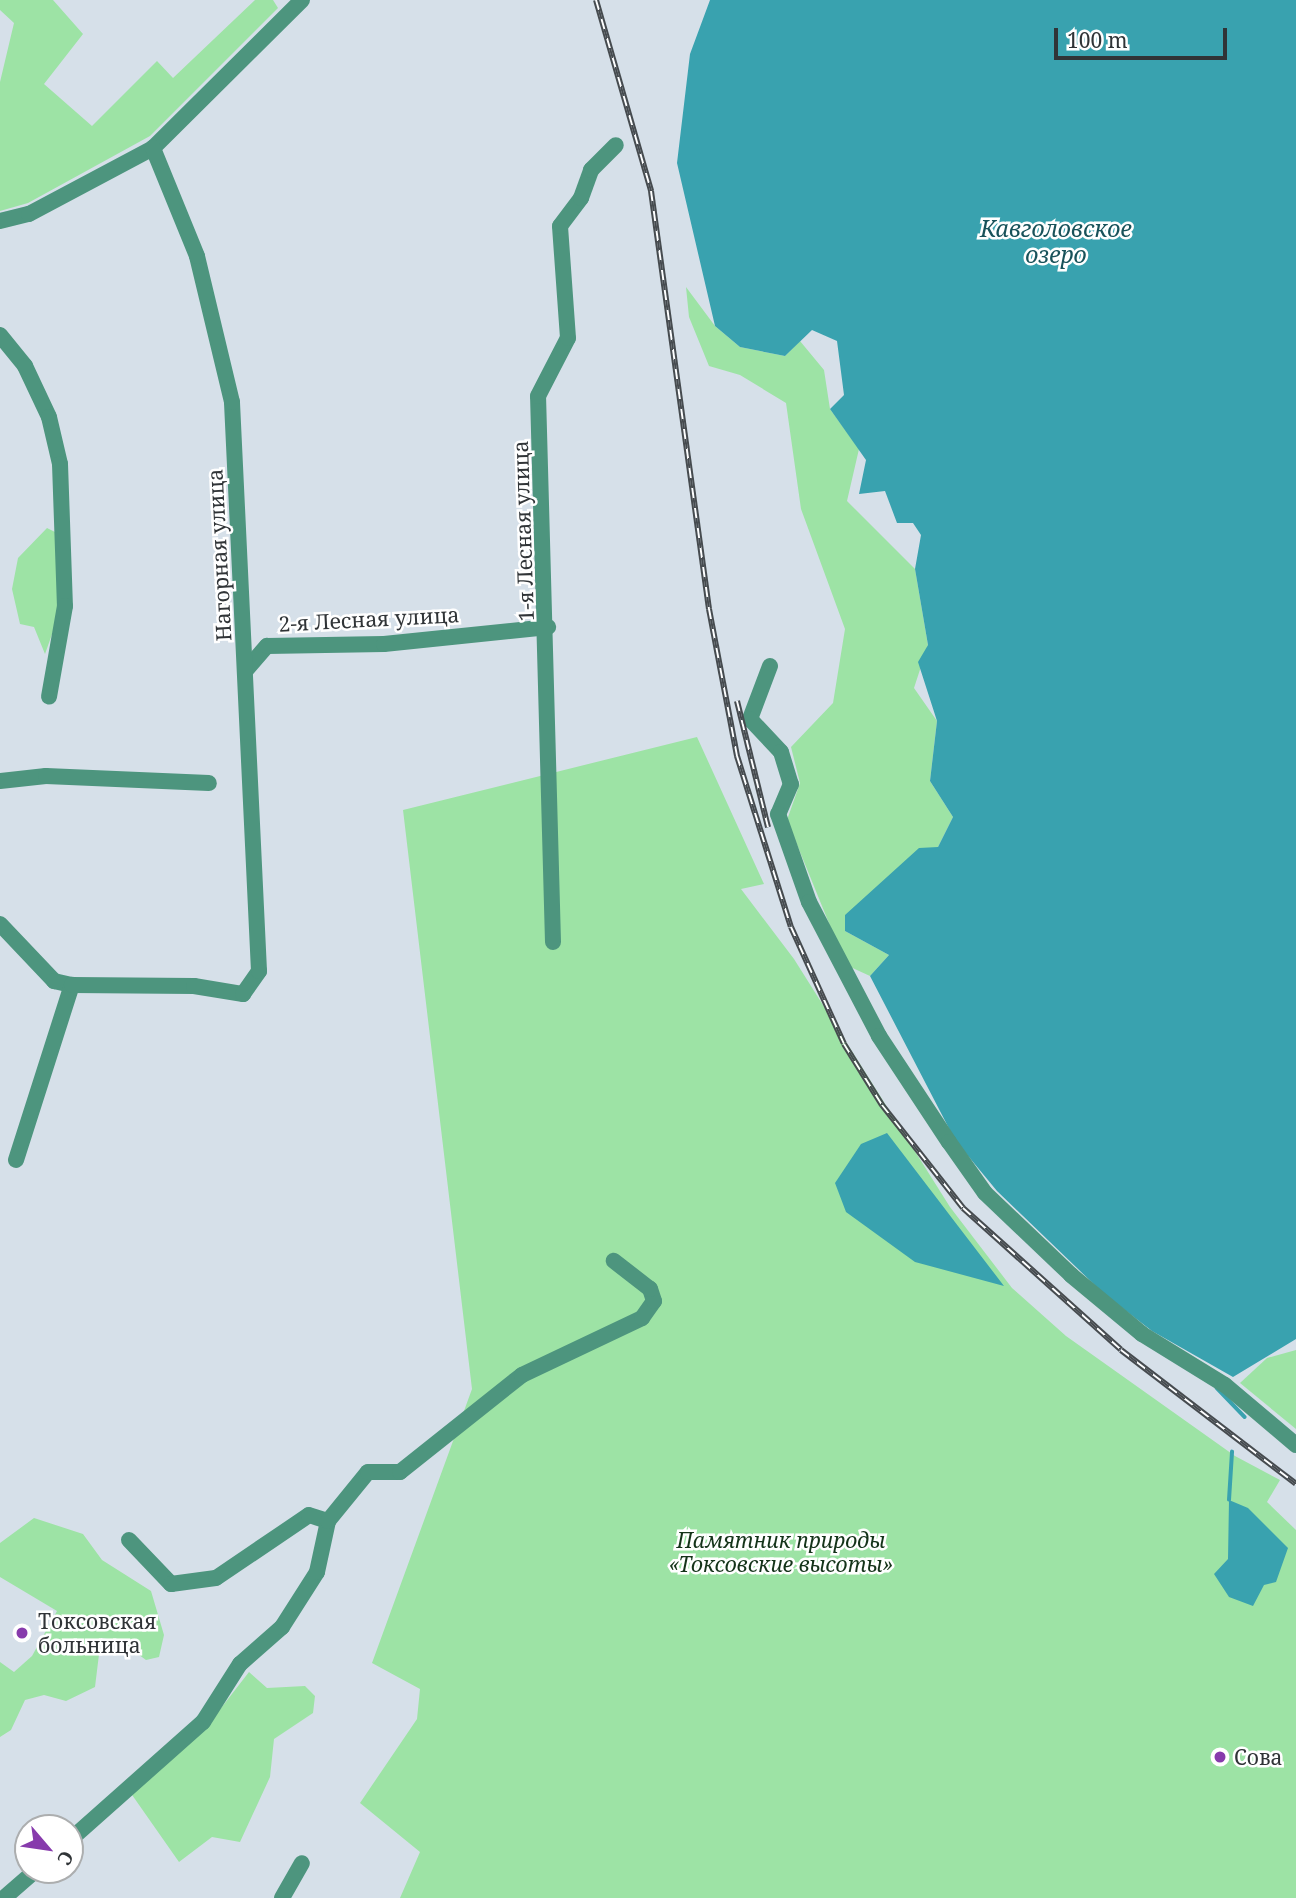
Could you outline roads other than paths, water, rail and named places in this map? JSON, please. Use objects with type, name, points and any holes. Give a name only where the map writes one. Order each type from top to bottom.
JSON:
[{"type":"street","points":[[0,221],[29,214],[153,148],[302,0]]},
{"type":"street","name":"1-я Лесная улица","points":[[553,943],[548,627],[538,396],[568,338],[559,226],[581,198],[591,170],[616,145]]},
{"type":"street","name":"Нагорная улица","points":[[72,985],[194,986],[243,994],[258,971],[232,401],[197,256],[153,148]]},
{"type":"street","points":[[0,335],[25,366],[49,417],[61,464],[65,606],[48,697]]},
{"type":"street","name":"2-я Лесная улица","points":[[246,670],[267,646],[384,644],[548,627]]},
{"type":"street","points":[[769,666],[750,719],[780,752],[791,784],[778,814],[809,902],[848,981],[985,1194],[1119,1316],[1225,1385],[1296,1445]]},
{"type":"street","points":[[0,781],[46,776],[209,783]]},
{"type":"street","points":[[0,925],[54,981],[72,985],[16,1160]]},
{"type":"street","points":[[84,1827],[202,1722],[240,1664],[282,1627],[317,1572],[328,1521],[368,1472],[400,1472],[522,1375],[642,1318],[654,1301],[650,1289],[614,1261]]},
{"type":"street","points":[[129,1540],[172,1584],[216,1578],[309,1515],[328,1521]]},
{"type":"street","points":[[282,1898],[302,1863]]},
{"type":"street","points":[[4,1898],[20,1884]]},
{"type":"water","name":"Кавголовское озеро","points":[[710,0],[1296,0],[1296,1339],[1233,1377],[1152,1331],[1103,1293],[997,1191],[955,1140],[870,976],[889,955],[845,931],[845,915],[919,848],[938,847],[953,817],[930,781],[937,721],[918,662],[928,645],[915,569],[921,535],[913,523],[897,523],[885,491],[859,494],[866,460],[830,409],[844,395],[837,341],[812,330],[785,356],[740,347],[715,326],[677,163],[690,54]]},
{"type":"water","points":[[887,1133],[1004,1286],[915,1262],[846,1212],[835,1183],[861,1144]]},
{"type":"water","points":[[1229,1500],[1248,1508],[1288,1548],[1276,1582],[1264,1585],[1253,1606],[1229,1597],[1214,1574],[1228,1559]]},
{"type":"waterway","points":[[1217,1388],[1245,1417]]},
{"type":"waterway","points":[[1229,1500],[1232,1452]]},
{"type":"railway","points":[[596,0],[651,191],[709,609],[737,756],[791,927],[844,1044],[882,1105],[963,1208],[1121,1350],[1296,1484]]},
{"type":"railway","points":[[737,701],[768,827]]},
{"type":"place","name":"Токсовская больница","points":[[22,1633]]},
{"type":"place","name":"Сова","points":[[1220,1757]]},
{"type":"park label","name":"Памятник природы «Токсовские высоты»","points":[[781,1552]]}]
